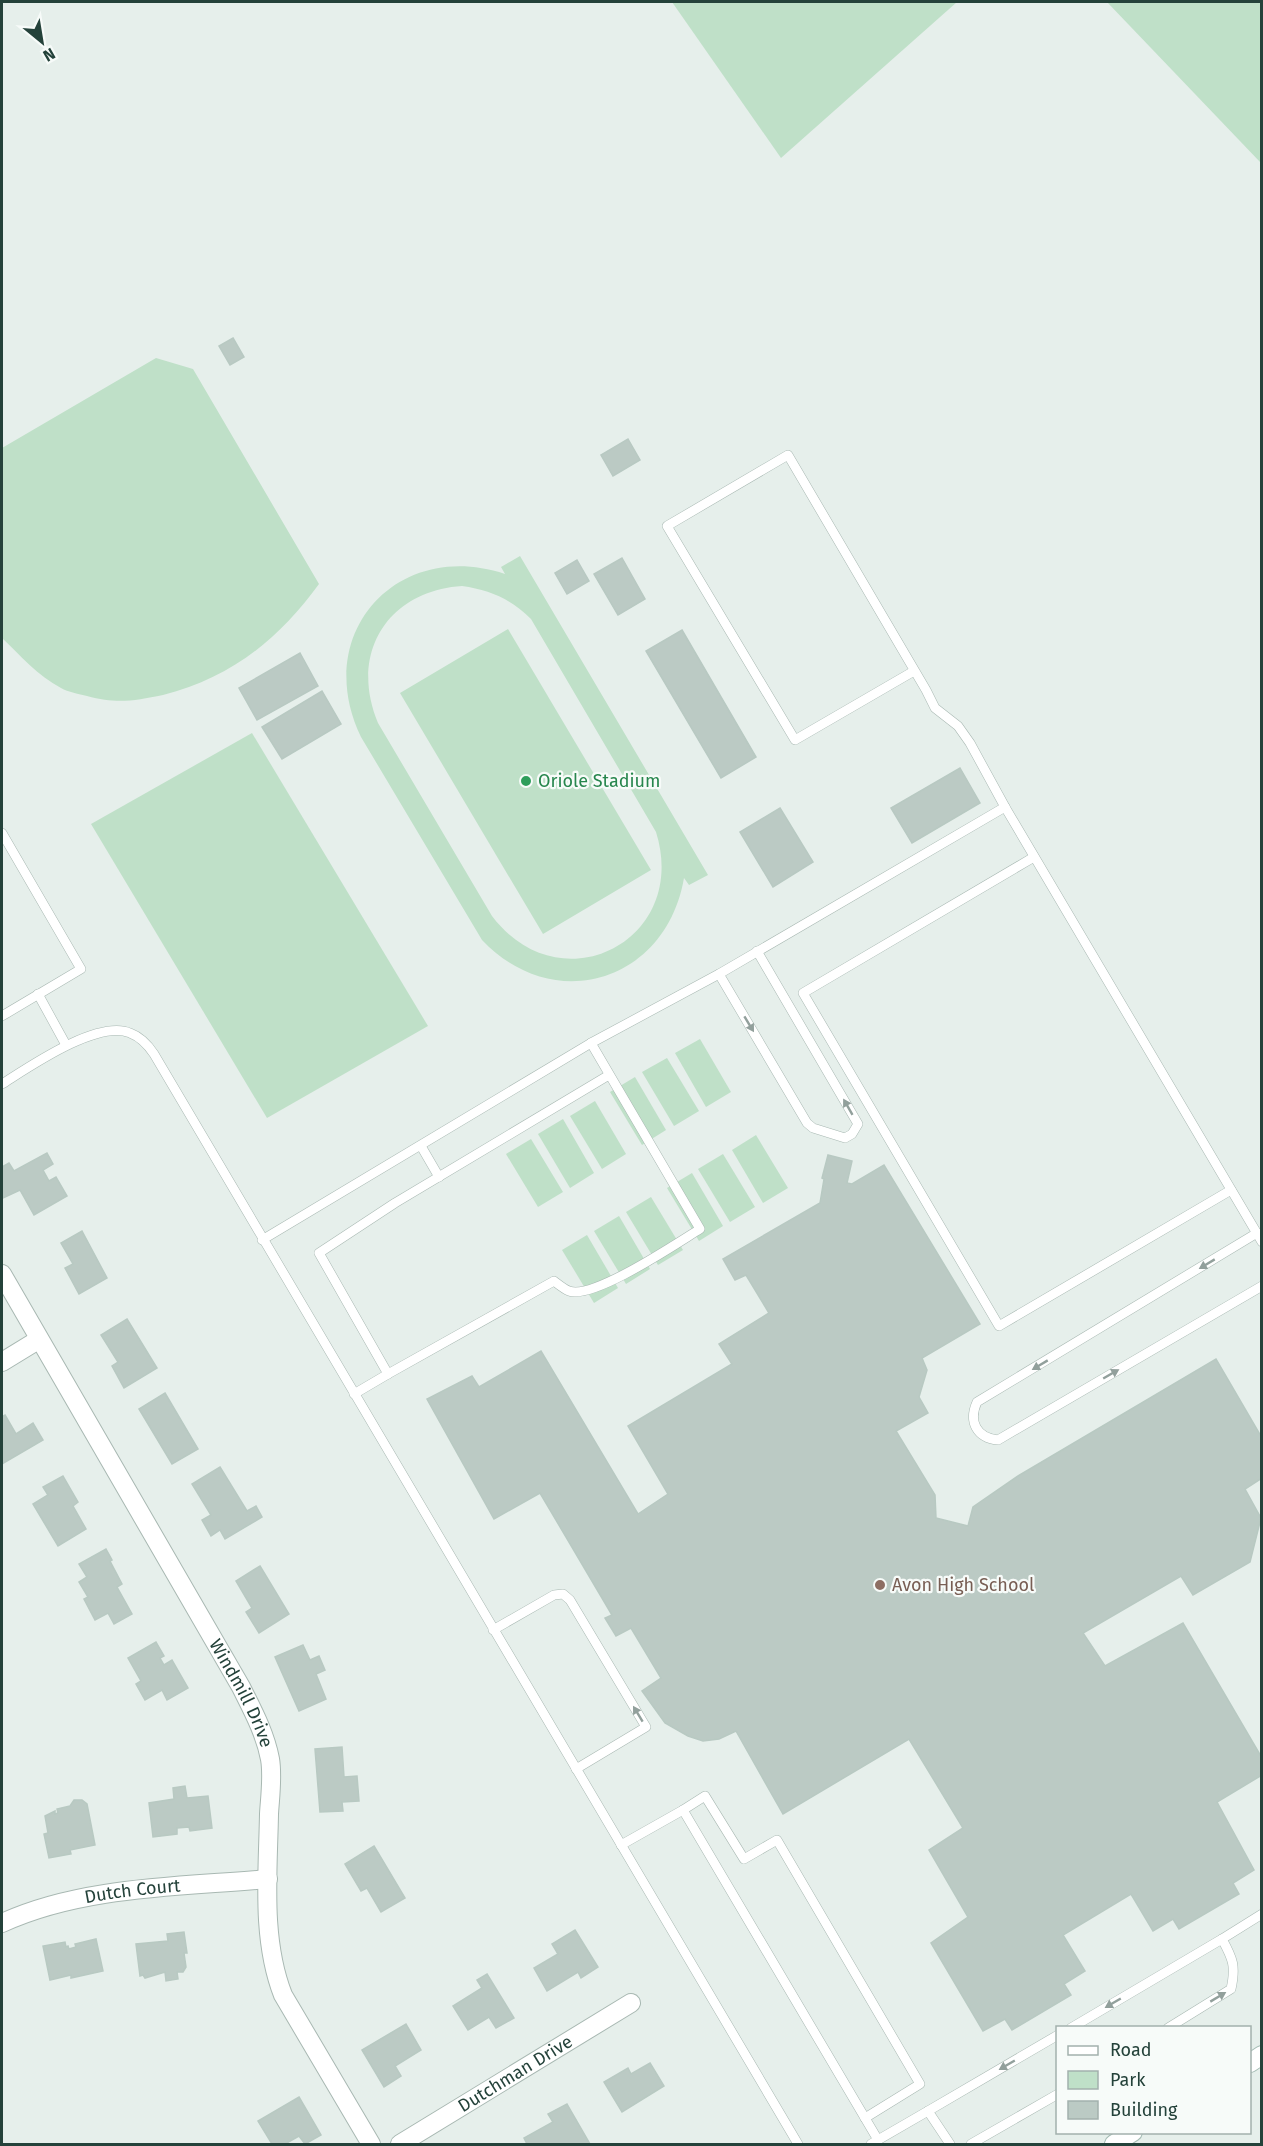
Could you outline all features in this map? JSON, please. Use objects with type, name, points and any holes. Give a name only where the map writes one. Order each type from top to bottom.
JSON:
[{"type":"street","name":"Windmill Drive","points":[[2,1274],[256,1715],[266,1740],[270,1762],[268,1879],[270,1950],[274,1972],[283,1995],[371,2145]]},
{"type":"street","points":[[2,1362],[38,1340]]},
{"type":"street","name":"Dutch Court","points":[[2,1923],[24,1912],[64,1900],[268,1879]]},
{"type":"street","name":"Dutchman Drive","points":[[400,2145],[631,2003]]},
{"type":"street","points":[[1114,2141],[1131,2134]]},
{"type":"lane","points":[[914,671],[795,740],[667,526],[788,455],[914,671],[935,708],[958,726],[970,743],[1034,857],[1259,1238],[977,1402],[973,1411],[973,1422],[987,1439],[998,1440],[1262,1286]]},
{"type":"lane","points":[[262,1240],[591,1043],[719,974],[1005,807]]},
{"type":"lane","points":[[2,833],[81,969],[2,1016]]},
{"type":"lane","points":[[1034,857],[803,993],[999,1326],[1231,1190]]},
{"type":"lane","points":[[719,974],[807,1124],[813,1128],[845,1137],[852,1134],[858,1124],[757,951]]},
{"type":"lane","points":[[38,994],[66,1045]]},
{"type":"lane","points":[[2,1084],[66,1045],[99,1033],[117,1030],[129,1032],[146,1042],[159,1060],[262,1240],[798,2145]]},
{"type":"lane","points":[[354,1394],[554,1281],[570,1292],[590,1291],[700,1229],[591,1043]]},
{"type":"lane","points":[[388,1374],[318,1253],[440,1176],[609,1076]]},
{"type":"lane","points":[[421,1146],[440,1176]]},
{"type":"lane","points":[[493,1630],[554,1595],[563,1594],[570,1600],[645,1727],[576,1769]]},
{"type":"lane","points":[[621,1845],[705,1796],[744,1859],[777,1840],[920,2084],[865,2118]]},
{"type":"lane","points":[[683,1810],[865,2118],[874,2142],[1056,2037]]},
{"type":"lane","points":[[1074,2026],[1262,1914]]},
{"type":"lane","points":[[1171,2026],[1231,1989],[1234,1977],[1232,1957],[1222,1939]]},
{"type":"lane","points":[[971,2145],[1056,2095]]},
{"type":"lane","points":[[928,2111],[950,2145]]},
{"type":"green space","points":[[672,2],[957,2],[781,158]]},
{"type":"green space","points":[[1107,2],[1261,2],[1261,163]]},
{"type":"green space","points":[[156,358],[193,369],[319,584],[304,604],[270,639],[232,667],[188,688],[163,695],[134,700],[107,700],[70,692],[53,683],[2,638],[2,448]]},
{"type":"green space","points":[[520,556],[708,875],[689,885],[684,878],[673,914],[655,942],[631,963],[603,977],[573,981],[541,977],[511,963],[482,940],[361,737],[348,699],[347,663],[356,631],[374,603],[399,583],[430,570],[466,566],[505,574],[501,567]],"holes":[[[462,586],[508,601],[531,619],[656,832],[662,870],[654,903],[637,930],[613,949],[583,958],[552,956],[520,943],[492,916],[378,723],[370,698],[368,673],[372,651],[381,630],[395,613],[413,600],[436,590]]]},
{"type":"green space","name":"Oriole Stadium","points":[[508,629],[651,870],[543,934],[400,693]]},
{"type":"green space","points":[[252,733],[428,1026],[267,1118],[91,824]]},
{"type":"green space","points":[[700,1039],[731,1092],[706,1107],[675,1053]]},
{"type":"green space","points":[[667,1058],[699,1111],[674,1126],[642,1072]]},
{"type":"green space","points":[[635,1077],[666,1130],[642,1145],[610,1092]]},
{"type":"green space","points":[[595,1101],[626,1154],[602,1169],[570,1116]]},
{"type":"green space","points":[[563,1119],[594,1173],[570,1188],[538,1134]]},
{"type":"green space","points":[[756,1135],[788,1188],[763,1203],[732,1150]]},
{"type":"green space","points":[[531,1139],[563,1192],[538,1207],[506,1154]]},
{"type":"green space","points":[[723,1154],[755,1207],[730,1222],[698,1169]]},
{"type":"green space","points":[[692,1173],[723,1226],[699,1241],[667,1188]]},
{"type":"green space","points":[[651,1197],[683,1250],[658,1265],[626,1212]]},
{"type":"green space","points":[[619,1216],[650,1269],[626,1284],[594,1231]]},
{"type":"green space","points":[[587,1235],[618,1288],[594,1303],[562,1250]]},
{"type":"building","points":[[233,338],[244,357],[230,365],[219,346]]},
{"type":"building","points":[[628,439],[640,460],[613,476],[601,455]]},
{"type":"building","points":[[622,558],[645,599],[618,615],[594,574]]},
{"type":"building","points":[[577,560],[589,581],[567,594],[555,573]]},
{"type":"building","points":[[682,630],[756,757],[721,778],[646,651]]},
{"type":"building","points":[[300,653],[318,686],[257,720],[239,688]]},
{"type":"building","points":[[322,691],[341,724],[282,759],[262,727]]},
{"type":"building","points":[[960,768],[980,803],[912,843],[891,808]]},
{"type":"building","points":[[780,808],[813,862],[773,887],[740,832]]},
{"type":"building","points":[[47,1153],[53,1164],[43,1170],[49,1181],[56,1177],[67,1196],[34,1215],[20,1190],[3,1198],[2,1167],[9,1163],[14,1171]]},
{"type":"building","name":"Avon High School","points":[[828,1155],[852,1161],[847,1183],[852,1184],[884,1165],[980,1324],[922,1358],[927,1370],[919,1397],[928,1413],[896,1431],[935,1495],[936,1518],[968,1526],[973,1507],[1018,1476],[1216,1359],[1262,1438],[1262,1478],[1245,1489],[1261,1518],[1250,1562],[1193,1595],[1181,1576],[1083,1633],[1105,1666],[1183,1623],[1262,1758],[1262,1775],[1217,1802],[1254,1870],[1233,1883],[1239,1894],[1179,1929],[1173,1919],[1153,1931],[1131,1894],[1063,1935],[1085,1971],[1064,1984],[1071,1995],[1012,2030],[1005,2019],[983,2031],[931,1943],[968,1917],[929,1850],[963,1828],[909,1739],[783,1814],[736,1731],[719,1739],[703,1741],[688,1736],[665,1723],[642,1691],[661,1678],[631,1628],[616,1636],[605,1618],[612,1615],[540,1493],[494,1519],[427,1399],[472,1376],[479,1387],[541,1351],[638,1514],[668,1494],[628,1426],[732,1364],[719,1344],[769,1313],[746,1275],[735,1280],[723,1259],[820,1203],[824,1179],[822,1178]]},
{"type":"building","points":[[82,1231],[107,1278],[79,1294],[65,1268],[73,1264],[61,1243]]},
{"type":"building","points":[[127,1319],[157,1368],[124,1388],[112,1366],[118,1362],[101,1335]]},
{"type":"building","points":[[165,1393],[198,1449],[172,1464],[139,1409]]},
{"type":"building","points":[[5,1415],[16,1434],[33,1423],[43,1440],[2,1464],[2,1417]]},
{"type":"building","points":[[220,1467],[247,1511],[256,1506],[262,1517],[225,1539],[220,1530],[211,1536],[202,1520],[211,1515],[192,1484]]},
{"type":"building","points":[[63,1476],[78,1502],[73,1506],[86,1529],[58,1546],[33,1504],[48,1495],[43,1487]]},
{"type":"building","points":[[106,1549],[122,1584],[117,1587],[132,1614],[114,1624],[108,1613],[95,1620],[84,1599],[88,1597],[79,1582],[87,1577],[79,1564]]},
{"type":"building","points":[[260,1566],[289,1614],[259,1633],[246,1612],[252,1608],[236,1581]]},
{"type":"building","points":[[156,1642],[164,1656],[160,1658],[164,1665],[172,1660],[188,1688],[167,1700],[162,1690],[145,1700],[136,1684],[141,1681],[128,1658]]},
{"type":"building","points":[[303,1645],[310,1660],[319,1656],[325,1670],[316,1674],[326,1699],[299,1711],[275,1657]]},
{"type":"building","points":[[342,1747],[344,1777],[357,1776],[359,1801],[342,1802],[343,1811],[320,1812],[315,1749]]},
{"type":"building","points":[[185,1786],[187,1798],[208,1796],[212,1828],[190,1831],[189,1827],[177,1828],[177,1834],[153,1837],[149,1803],[174,1799],[173,1788]]},
{"type":"building","points":[[74,1800],[82,1800],[87,1804],[95,1845],[70,1850],[71,1854],[49,1858],[44,1834],[48,1833],[45,1816],[55,1811],[55,1814],[58,1813],[57,1809],[70,1806]]},
{"type":"building","points":[[374,1846],[405,1898],[381,1912],[367,1888],[361,1891],[345,1864]]},
{"type":"building","points":[[575,1930],[598,1967],[581,1978],[578,1972],[547,1991],[534,1968],[558,1954],[552,1944]]},
{"type":"building","points":[[184,1932],[186,1967],[183,1972],[177,1972],[178,1979],[166,1981],[165,1972],[145,1978],[143,1975],[140,1976],[136,1944],[168,1941],[167,1934]]},
{"type":"building","points":[[96,1939],[103,1971],[50,1980],[43,1946],[65,1942],[69,1949],[76,1947],[75,1944]]},
{"type":"building","points":[[487,1974],[514,2018],[496,2028],[489,2017],[468,2030],[453,2006],[482,1988],[477,1980]]},
{"type":"building","points":[[406,2024],[421,2050],[395,2066],[401,2076],[384,2087],[362,2050]]},
{"type":"building","points":[[650,2063],[664,2086],[622,2112],[604,2082],[628,2068],[631,2074]]},
{"type":"building","points":[[299,2097],[321,2135],[305,2144],[299,2136],[285,2144],[272,2144],[258,2121]]},
{"type":"building","points":[[567,2104],[590,2144],[527,2144],[524,2138],[553,2122],[548,2114]]},
{"type":"place","name":"Oriole Stadium","points":[[526,781]]},
{"type":"place","name":"Avon High School","points":[[880,1585]]}]
